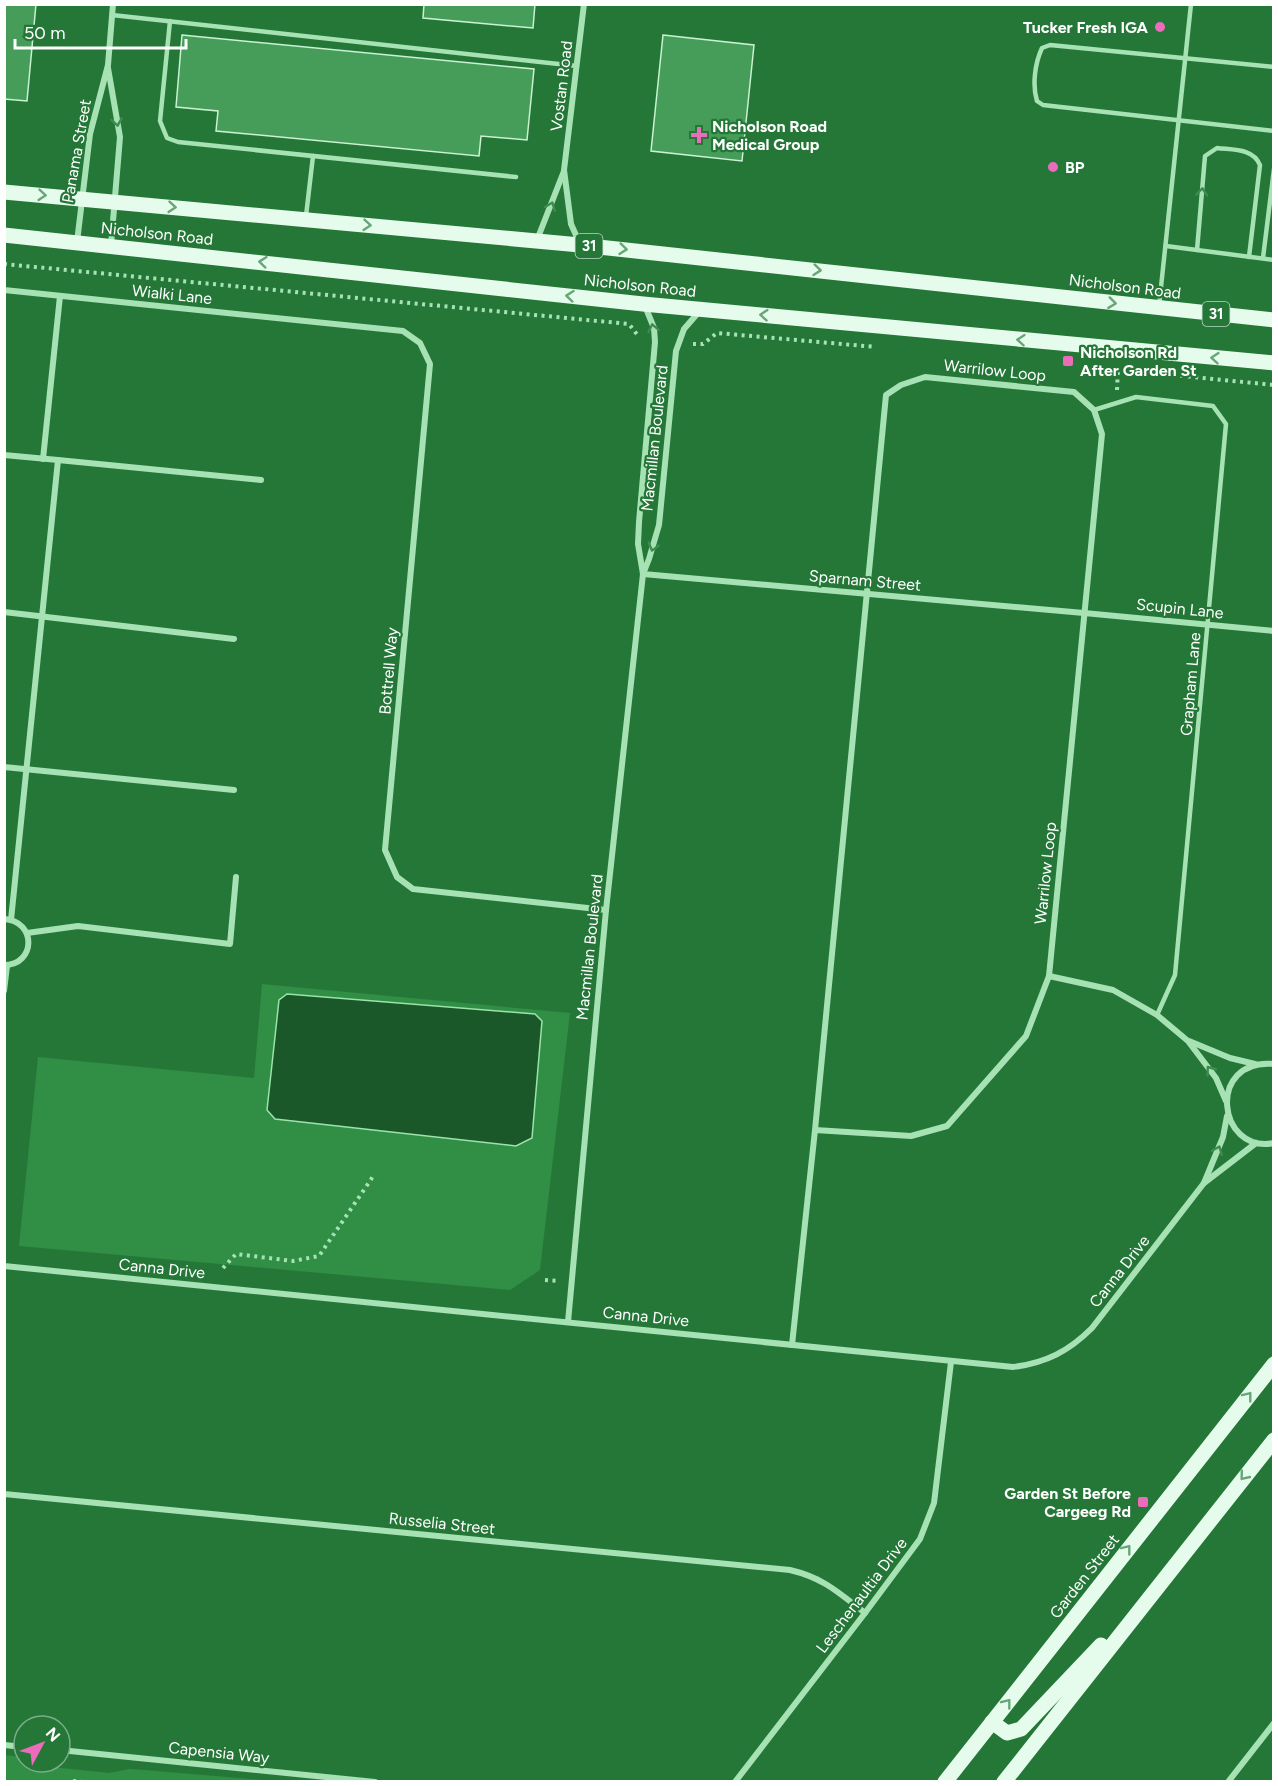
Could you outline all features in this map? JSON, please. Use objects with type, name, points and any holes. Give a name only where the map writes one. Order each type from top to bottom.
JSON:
[{"type":"main road","name":"Nicholson Road","points":[[4,192],[580,245],[1274,320]]},
{"type":"main road","name":"Nicholson Road","points":[[4,235],[643,304],[1274,363]]},
{"type":"main road","name":"Garden Street","points":[[945,1782],[1274,1364]]},
{"type":"main road","points":[[1004,1782],[1274,1440]]},
{"type":"main road","points":[[992,1722],[1007,1733],[1021,1729],[1088,1658],[1131,1620]]},
{"type":"street","name":"Panama Street","points":[[77,242],[80,199],[90,134],[108,65],[113,4]]},
{"type":"street","name":"Vostan Road","points":[[537,241],[564,170],[584,4]]},
{"type":"street","name":"Panama Street","points":[[108,65],[120,137],[111,245]]},
{"type":"street","name":"Vostan Road","points":[[564,170],[571,224],[580,245]]},
{"type":"street","name":"Wialki Lane","points":[[4,290],[336,324]]},
{"type":"street","points":[[43,459],[60,296]]},
{"type":"street","name":"Macmillan Boulevard","points":[[568,1322],[606,910],[643,574],[638,544],[639,522],[655,342],[654,328],[643,304]]},
{"type":"street","name":"Macmillan Boulevard","points":[[643,574],[650,559],[659,525],[676,351],[684,329],[702,309]]},
{"type":"street","name":"Bottrell Way","points":[[336,324],[403,331],[420,343],[430,364],[385,850],[397,877],[413,889],[606,910]]},
{"type":"street","name":"Warrilow Loop","points":[[792,1345],[815,1130],[885,395],[901,384],[925,377],[1074,392],[1094,410],[1102,434],[1049,976],[1026,1036],[947,1126],[910,1136],[815,1130]]},
{"type":"street","points":[[4,455],[261,480]]},
{"type":"street","points":[[4,991],[6,965],[16,963],[24,957],[29,946],[27,933],[20,924],[8,920],[43,616],[58,460]]},
{"type":"street","name":"Sparnam Street","points":[[643,574],[1084,613]]},
{"type":"street","points":[[4,612],[234,639]]},
{"type":"street","name":"Scupin Lane","points":[[1084,613],[1274,631]]},
{"type":"street","points":[[4,767],[234,790]]},
{"type":"street","points":[[27,933],[78,926],[230,944],[236,877]]},
{"type":"street","points":[[1049,976],[1113,990],[1157,1015],[1188,1041],[1216,1078],[1226,1101]]},
{"type":"street","points":[[1188,1041],[1230,1058],[1255,1064],[1274,1064]]},
{"type":"street","points":[[1226,1101],[1235,1078],[1244,1069],[1255,1064]]},
{"type":"street","name":"Canna Drive","points":[[1204,1184],[1223,1137],[1227,1115],[1226,1101]]},
{"type":"street","points":[[1227,1115],[1233,1127],[1243,1137],[1256,1143],[1274,1143]]},
{"type":"street","name":"Canna Drive","points":[[4,1266],[1013,1367],[1047,1360],[1065,1351],[1092,1328],[1204,1184],[1256,1143]]},
{"type":"street","name":"Leschenaultia Drive","points":[[735,1782],[910,1554],[927,1523],[938,1476],[951,1362]]},
{"type":"street","name":"Russelia Street","points":[[4,1494],[790,1570],[816,1577],[865,1613]]},
{"type":"street","points":[[1228,1782],[1274,1723]]},
{"type":"street","name":"Capensia Way","points":[[72,1751],[321,1779],[375,1782]]},
{"type":"lane","points":[[1159,308],[1191,4]]},
{"type":"lane","points":[[112,15],[577,66]]},
{"type":"lane","points":[[170,21],[159,121],[167,138],[178,142],[516,177]]},
{"type":"lane","points":[[1274,67],[1050,45],[1042,48],[1038,58],[1035,93],[1037,101],[1043,105],[1274,131]]},
{"type":"lane","points":[[1197,250],[1205,156],[1217,148],[1248,152],[1257,157],[1260,165],[1249,256]]},
{"type":"lane","points":[[306,220],[313,156]]},
{"type":"lane","points":[[1263,258],[1274,168]]},
{"type":"lane","points":[[1166,246],[1273,258]]},
{"type":"lane","name":"Grapham Lane","points":[[1094,410],[1136,397],[1213,406],[1226,424],[1175,975],[1157,1015]]},
{"type":"path","points":[[4,264],[629,324],[643,342]]},
{"type":"path","points":[[703,344],[717,333],[882,348]]},
{"type":"path","points":[[1118,369],[1129,371]]},
{"type":"path","points":[[1140,372],[1274,385]]},
{"type":"path","points":[[223,1268],[236,1254],[293,1262],[319,1256],[374,1175]]},
{"type":"path","points":[[73,1781],[83,1782]]},
{"type":"shaded area","points":[[262,984],[570,1013],[540,1270],[510,1290],[19,1246],[38,1057],[254,1078]]},
{"type":"shaded area","points":[[287,994],[535,1014],[542,1021],[532,1138],[516,1146],[275,1119],[267,1110],[279,1000]]},
{"type":"shaded area","points":[[4,1755],[12,1756],[12,1774],[72,1774],[72,1769],[109,1773],[129,1769],[273,1781],[5,1781]]},
{"type":"building","points":[[4,4],[36,4],[27,101],[4,99]]},
{"type":"building","points":[[424,4],[535,4],[533,28],[423,18]]},
{"type":"building","points":[[182,35],[534,69],[527,140],[481,136],[479,156],[216,131],[218,111],[176,107]]},
{"type":"building","points":[[663,35],[754,45],[742,161],[651,151]]},
{"type":"place","name":"Tucker Fresh IGA","points":[[1160,27]]},
{"type":"place","name":"Nicholson Road Medical Group","points":[[699,135]]},
{"type":"place","name":"BP","points":[[1053,167]]},
{"type":"place","name":"Nicholson Rd After Garden St","points":[[1068,361]]},
{"type":"place","name":"Garden St Before Cargeeg Rd","points":[[1143,1502]]}]
